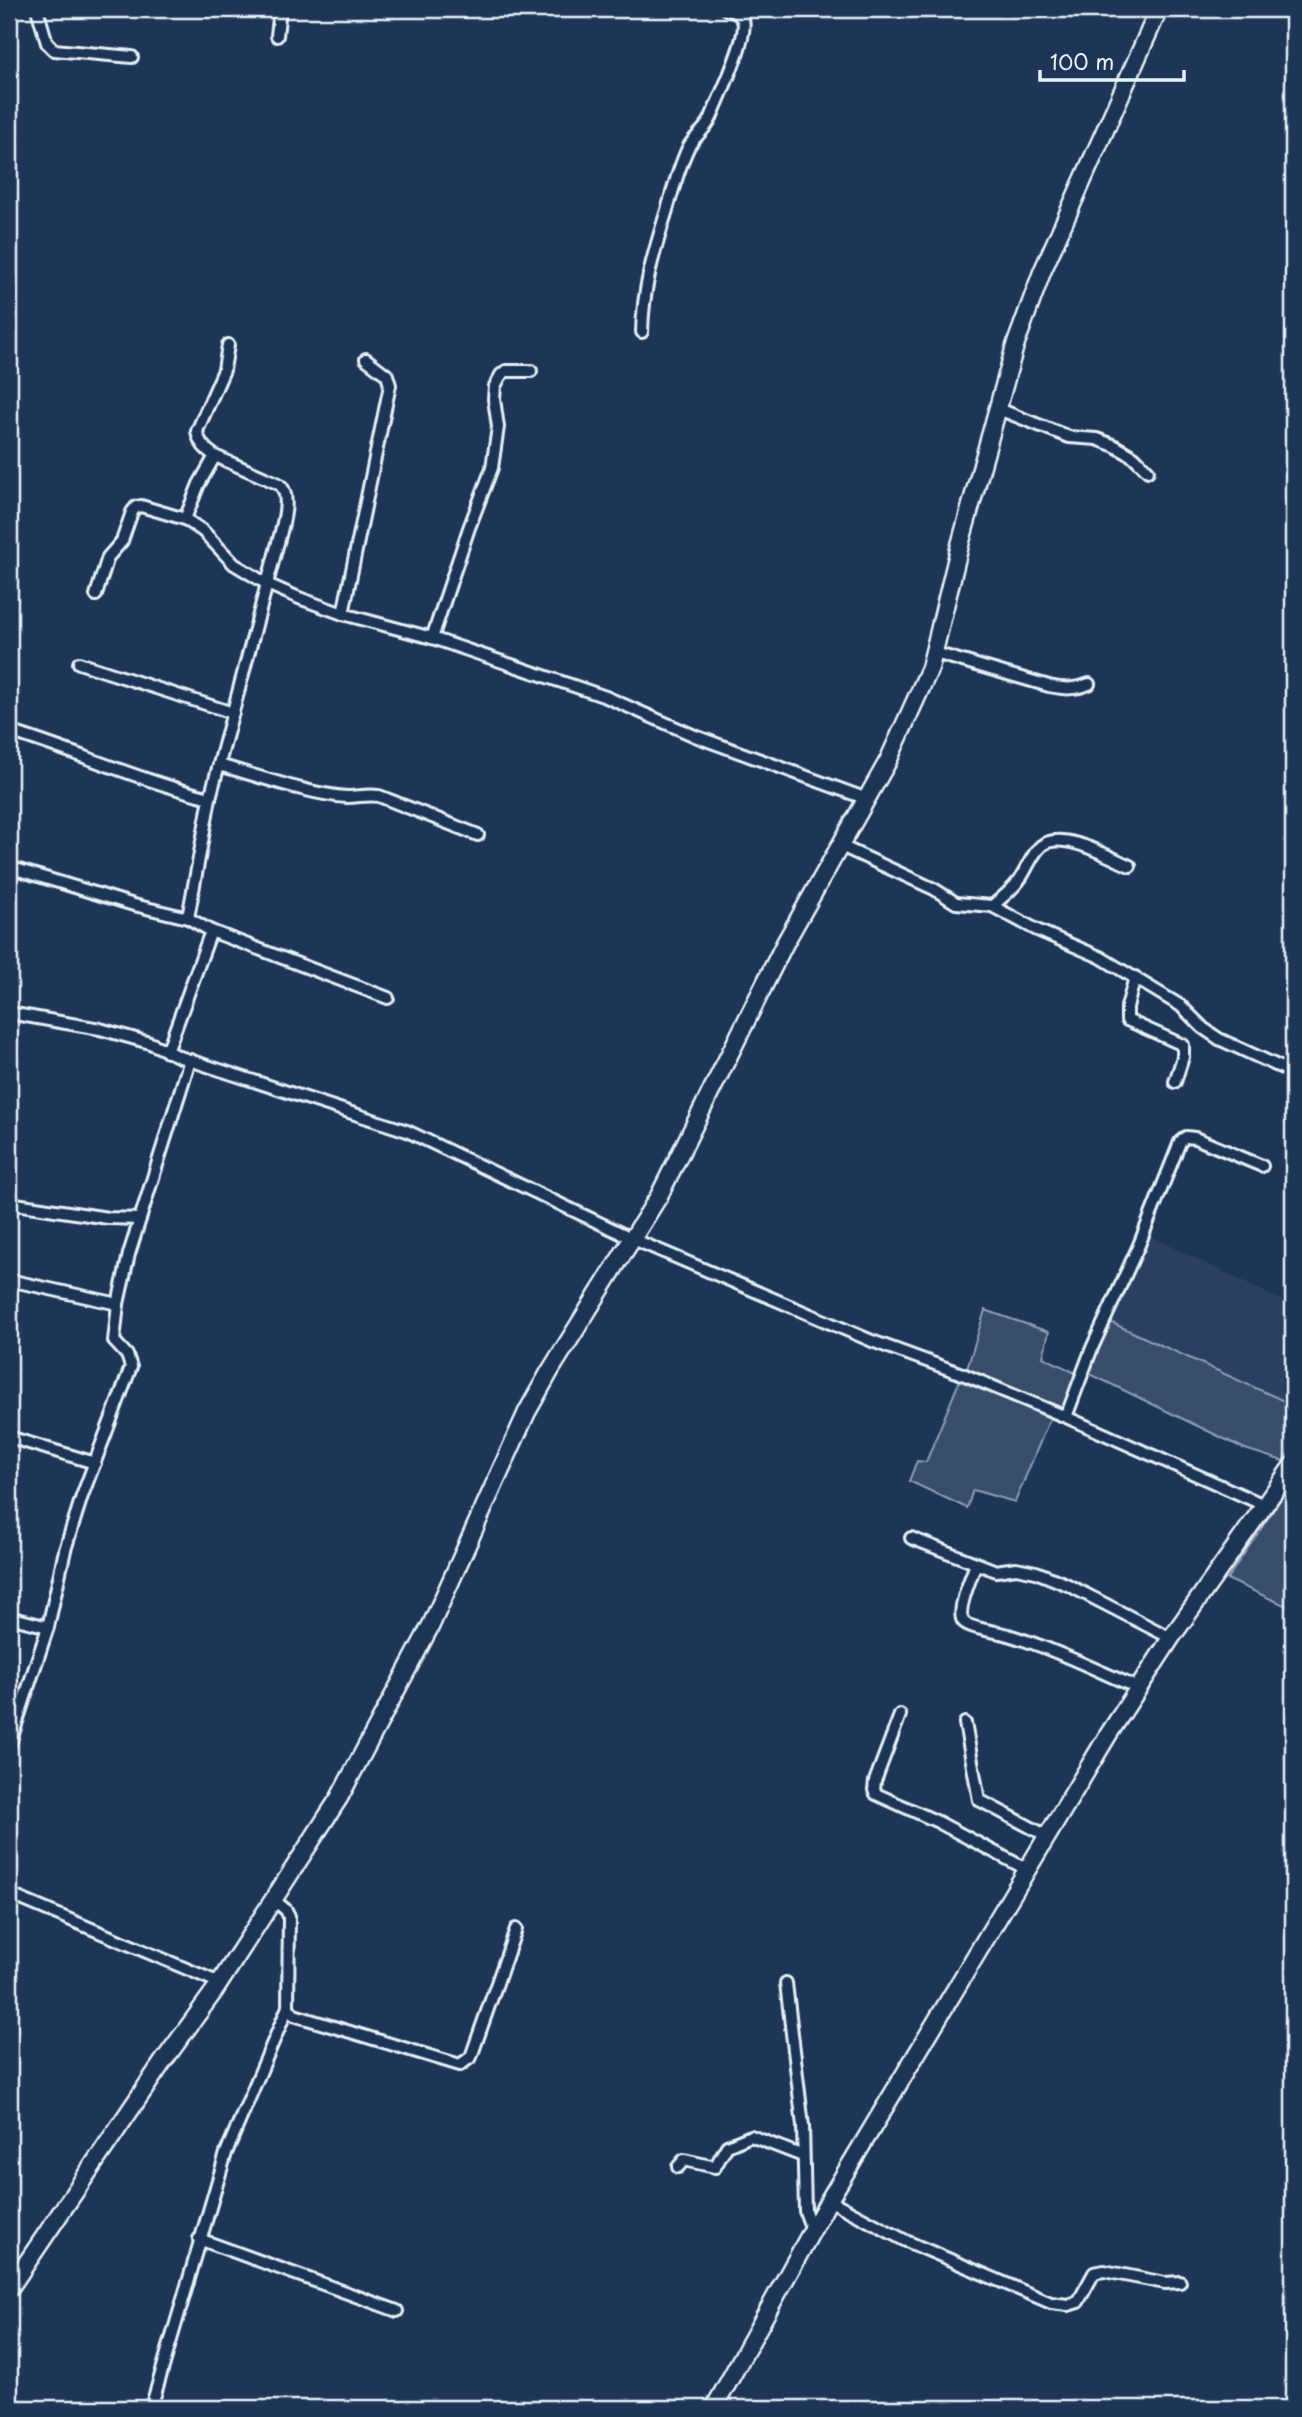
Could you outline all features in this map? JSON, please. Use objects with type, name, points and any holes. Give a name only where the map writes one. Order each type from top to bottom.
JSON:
[{"type":"street","points":[[37,9],[47,43],[54,50],[132,57]]},
{"type":"street","points":[[277,36],[280,9]]},
{"type":"street","points":[[642,332],[647,274],[674,186],[688,147],[705,130],[711,118],[744,38],[743,19],[739,13],[726,9]]},
{"type":"street","points":[[9,2289],[162,2063],[220,1983],[339,1798],[431,1625],[527,1412],[675,1165],[785,943],[867,799],[913,708],[935,653],[996,408],[1015,346],[1042,272],[1159,9]]},
{"type":"street","points":[[188,918],[210,798],[267,584],[284,514],[286,494],[284,488],[215,456],[198,440],[197,432],[224,370],[228,345]]},
{"type":"street","points":[[343,614],[390,385],[387,375],[366,359]]},
{"type":"street","points":[[432,638],[492,468],[498,427],[495,386],[500,375],[506,371],[531,371]]},
{"type":"street","points":[[996,408],[1069,437],[1097,439],[1115,446],[1134,457],[1148,471]]},
{"type":"street","points":[[185,519],[199,484],[215,456]]},
{"type":"street","points":[[96,595],[108,557],[122,541],[132,512],[141,506],[185,519],[203,531],[234,564],[267,584],[343,614],[432,638],[606,697],[695,736],[867,799]]},
{"type":"street","points":[[935,653],[1049,686],[1065,689],[1089,684]]},
{"type":"street","points":[[79,663],[233,713]]},
{"type":"street","points":[[9,731],[139,778],[210,798]]},
{"type":"street","points":[[219,765],[348,797],[366,794],[379,796],[478,835]]},
{"type":"street","points":[[992,906],[1019,880],[1038,849],[1051,841],[1076,843],[1130,866]]},
{"type":"street","points":[[841,846],[934,888],[956,903],[992,906],[1037,930],[1100,957],[1181,1006],[1203,1028],[1219,1039],[1293,1073]]},
{"type":"street","points":[[9,867],[134,905],[188,918],[211,931],[388,998]]},
{"type":"street","points":[[167,1052],[211,931]]},
{"type":"street","points":[[1135,977],[1127,1007],[1127,1020],[1183,1045],[1183,1057],[1175,1082]]},
{"type":"street","points":[[9,1013],[100,1029],[150,1043],[190,1060],[407,1131],[633,1239],[872,1341],[965,1375],[1066,1417],[1264,1505]]},
{"type":"street","points":[[9,1745],[48,1627],[65,1550],[131,1367],[127,1355],[114,1341],[118,1304],[140,1219],[190,1060]]},
{"type":"street","points":[[1066,1417],[1092,1348],[1139,1245],[1180,1142],[1186,1137],[1195,1138],[1262,1166]]},
{"type":"street","points":[[9,1203],[108,1218],[140,1219]]},
{"type":"street","points":[[9,1280],[118,1304]]},
{"type":"street","points":[[9,1437],[95,1463]]},
{"type":"street","points":[[714,2408],[829,2200],[1047,1836],[1171,1638],[1293,1465]]},
{"type":"street","points":[[911,1538],[996,1571],[1016,1568],[1036,1572],[1068,1585],[1171,1638]]},
{"type":"street","points":[[976,1563],[961,1612],[963,1621],[969,1626],[1015,1637],[1138,1688]]},
{"type":"street","points":[[9,1617],[48,1627]]},
{"type":"street","points":[[900,1715],[874,1782],[876,1794],[938,1822],[1028,1870]]},
{"type":"street","points":[[965,1723],[979,1800],[1047,1836]]},
{"type":"street","points":[[9,1894],[220,1983]]},
{"type":"street","points":[[151,2408],[226,2153],[288,2007],[289,1916],[274,1900]]},
{"type":"street","points":[[288,2007],[294,2015],[460,2065],[471,2057],[516,1929]]},
{"type":"street","points":[[786,1983],[803,2126],[805,2211],[812,2230]]},
{"type":"street","points":[[678,2167],[684,2160],[715,2167],[727,2146],[751,2137],[803,2156]]},
{"type":"street","points":[[829,2200],[906,2241],[1051,2303],[1068,2305],[1077,2302],[1094,2273],[1104,2271],[1165,2283],[1180,2282]]},
{"type":"street","points":[[199,2239],[397,2311]]},
{"type":"shaded area","points":[[1148,1235],[1293,1306],[1293,1405],[1110,1322]]},
{"type":"shaded area","points":[[985,1310],[1049,1332],[1043,1357],[1078,1374],[1065,1413],[967,1369]]},
{"type":"shaded area","points":[[1110,1322],[1293,1405],[1293,1446],[1283,1461],[1245,1449],[1088,1373]]},
{"type":"shaded area","points":[[961,1377],[1051,1416],[1015,1502],[973,1490],[967,1508],[909,1481],[917,1461],[926,1462]]},
{"type":"shaded area","points":[[1293,1481],[1293,1609],[1227,1579]]}]
